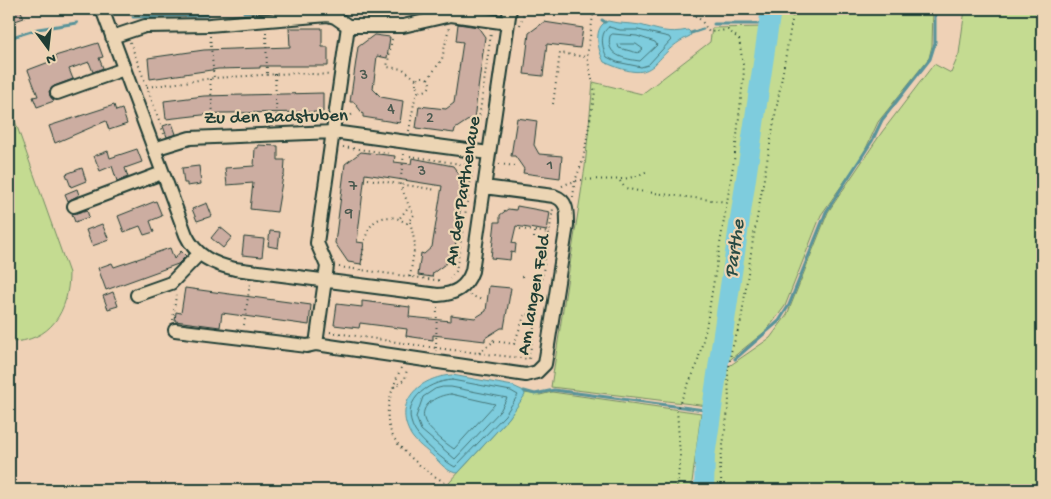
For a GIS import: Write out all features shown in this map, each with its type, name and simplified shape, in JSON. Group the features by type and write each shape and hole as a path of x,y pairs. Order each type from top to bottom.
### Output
{"street":[{"name":"An der Parthenaue","path":"102,9 186,235 199,254 218,265 252,272 438,295 451,294 461,288 469,278 484,187 493,158 510,9"},
{"path":"112,37 145,26 209,25 328,15 335,17 348,26 403,26 451,15 508,23"},
{"path":"316,344 327,266 317,243 348,26"},
{"path":"57,93 124,69"},
{"name":"Zu den Badstuben","path":"154,149 168,144 215,136 333,132 407,142 493,158"},
{"path":"74,206 162,173"},
{"name":"Am langen Feld","path":"175,330 307,346 316,344 403,359 526,375 537,372 545,364 567,212 562,198 484,187"},
{"path":"137,296 178,278 199,254"}],"path":[{"path":"567,212 572,206 576,181 583,160 595,92 587,57 594,9"},
{"path":"661,9 692,14 701,20 709,32 728,30 739,39 744,71 727,202 706,328 697,364 677,409 680,456 677,490"},
{"path":"722,490 720,466 729,403 728,374 731,352 741,321 752,246 794,9"},
{"path":"428,79 436,68 445,49 451,15"},
{"path":"265,20 267,74"},
{"path":"475,146 493,22"},
{"path":"209,25 214,78"},
{"path":"383,26 392,37 386,67 402,69 417,80"},
{"path":"126,32 168,144"},
{"path":"553,104 560,53 587,57"},
{"path":"148,87 210,78 267,74 342,75"},
{"path":"275,74 277,134"},
{"path":"417,80 421,77 428,79"},
{"path":"210,78 215,136"},
{"path":"419,90 424,91 428,88 430,83 428,79"},
{"path":"417,80 416,86 419,90"},
{"path":"407,142 415,98 419,90"},
{"path":"345,120 354,112"},
{"path":"331,146 395,153"},
{"path":"327,266 441,282 446,281 454,275 473,166 404,154 400,184 408,206 414,215 410,221 403,223 398,219 377,221 370,226 366,233 362,270"},
{"path":"493,158 515,166"},
{"path":"559,188 576,181 620,181 638,177 649,170"},
{"path":"368,179 437,190"},
{"path":"620,181 625,188 638,191 727,202"},
{"path":"325,332 529,359 554,204"},
{"path":"398,219 408,206"},
{"path":"410,221 415,244 410,277"},
{"path":"520,229 550,233"},
{"path":"534,231 534,238"},
{"path":"242,338 252,272"},
{"path":"522,277 523,273"},
{"path":"175,330 173,318 178,278"},
{"path":"467,295 470,291"},
{"path":"436,348 438,295"},
{"path":"479,353 494,341 514,344 524,314 537,316"},
{"path":"491,336 494,341"},
{"path":"394,387 405,379 408,374 403,359"},
{"path":"403,359 387,407 386,419 396,440 425,470 455,490"}],"green space":[{"path":"779,9 933,9 932,46 929,58 878,122 863,155 821,215 785,306 767,330 722,366"},
{"path":"965,9 1042,9 1042,490 708,490 722,371 770,338 787,315 828,212 882,132 934,64 951,73 959,54"},
{"path":"764,27 708,406 551,387 585,167 593,82 642,94 710,42 712,28"},
{"path":"9,112 15,121 69,273 66,300 55,322 36,337 24,341 9,342"},
{"path":"552,392 701,413 691,490 459,490 449,483 509,418 524,393 540,395"}],"water":[{"path":"608,21 640,25 658,30 688,30 691,33 690,36 667,52 653,66 636,72 604,62 598,45 598,33 603,24"},
{"path":"452,375 513,386 524,391 525,395 509,418 458,473 454,473 444,467 416,441 406,423 405,412 407,402 412,393 420,386 440,377"}],"building":[{"path":"9,9 20,9 24,18 9,23"},
{"path":"544,22 583,28 580,48 547,44 543,76 524,74 529,33"},
{"path":"458,24 478,27 485,37 474,119 470,119 455,129 454,133 416,128 419,106 446,109 454,103 463,42 456,41"},
{"path":"289,28 322,28 322,47 328,47 328,66 260,66 260,68 218,69 150,79 148,58 204,50 290,47"},
{"path":"374,35 390,37 387,58 377,56 373,89 381,97 403,101 400,123 363,117 363,114 354,102 350,102 358,47"},
{"path":"98,43 103,57 99,58 103,68 93,72 89,62 69,69 73,79 54,86 49,91 54,101 37,107 33,97 38,96 28,70 57,59 55,56"},
{"path":"323,93 323,112 220,113 166,119 164,101 204,96"},
{"path":"114,105 116,111 122,109 127,124 109,130 106,121 55,143 49,126"},
{"path":"517,118 537,121 534,145 539,154 562,156 560,178 523,173 524,169 515,156 511,156"},
{"path":"172,123 176,134 167,137 163,126"},
{"path":"258,145 278,146 278,160 285,160 277,212 250,209 253,183 227,185 225,168 254,166 255,148 258,148"},
{"path":"137,149 142,162 125,168 128,177 117,181 112,166 100,171 94,156 108,151 110,158"},
{"path":"361,152 395,156 394,162 411,164 412,158 453,166 464,181 453,263 448,262 433,273 432,277 418,275 421,253 424,254 432,247 442,186 365,174 357,242 364,243 361,264 348,262 335,243 345,164"},
{"path":"199,166 201,184 187,186 187,183 184,183 182,168"},
{"path":"82,168 86,181 71,187 66,174"},
{"path":"77,189 79,195 68,201 65,194"},
{"path":"156,201 162,216 150,221 154,232 144,235 140,226 124,232 118,216"},
{"path":"207,203 212,216 197,221 192,209"},
{"path":"517,206 550,212 547,231 516,226 512,243 516,244 515,253 511,252 510,260 491,258 495,222 500,222 500,215 508,209 516,210"},
{"path":"87,210 89,217 75,222 72,214"},
{"path":"102,224 109,240 92,246 86,230"},
{"path":"220,227 232,237 223,248 211,238"},
{"path":"270,231 280,232 278,248 268,246"},
{"path":"244,237 264,239 262,257 242,255"},
{"path":"170,248 174,259 181,251 186,256 178,264 106,290 98,268 112,263 114,267"},
{"path":"489,286 511,288 504,328 485,338 485,341 433,335 433,340 406,336 407,329 360,323 359,328 334,325 337,304 362,307 362,301 410,307 409,317 451,321 451,315 475,318 486,311"},
{"path":"185,288 311,305 309,325 222,313 220,327 175,321 176,312 181,313"},
{"path":"113,292 118,306 108,309 103,296"}],"waterway":[{"path":"244,12 277,9"},
{"path":"556,9 572,11"},
{"name":"Parthe","path":"704,490 705,456 771,9"},
{"path":"735,359 779,321 789,305 826,212 872,141 882,120 930,59 935,43 935,9"},
{"path":"133,17 208,15"},
{"path":"9,38 38,29 77,23"},
{"path":"714,24 769,24"},
{"path":"691,33 703,29"},
{"name":"Parthe","path":"718,373 724,368"},
{"path":"524,391 535,394 554,390 712,411"}]}
